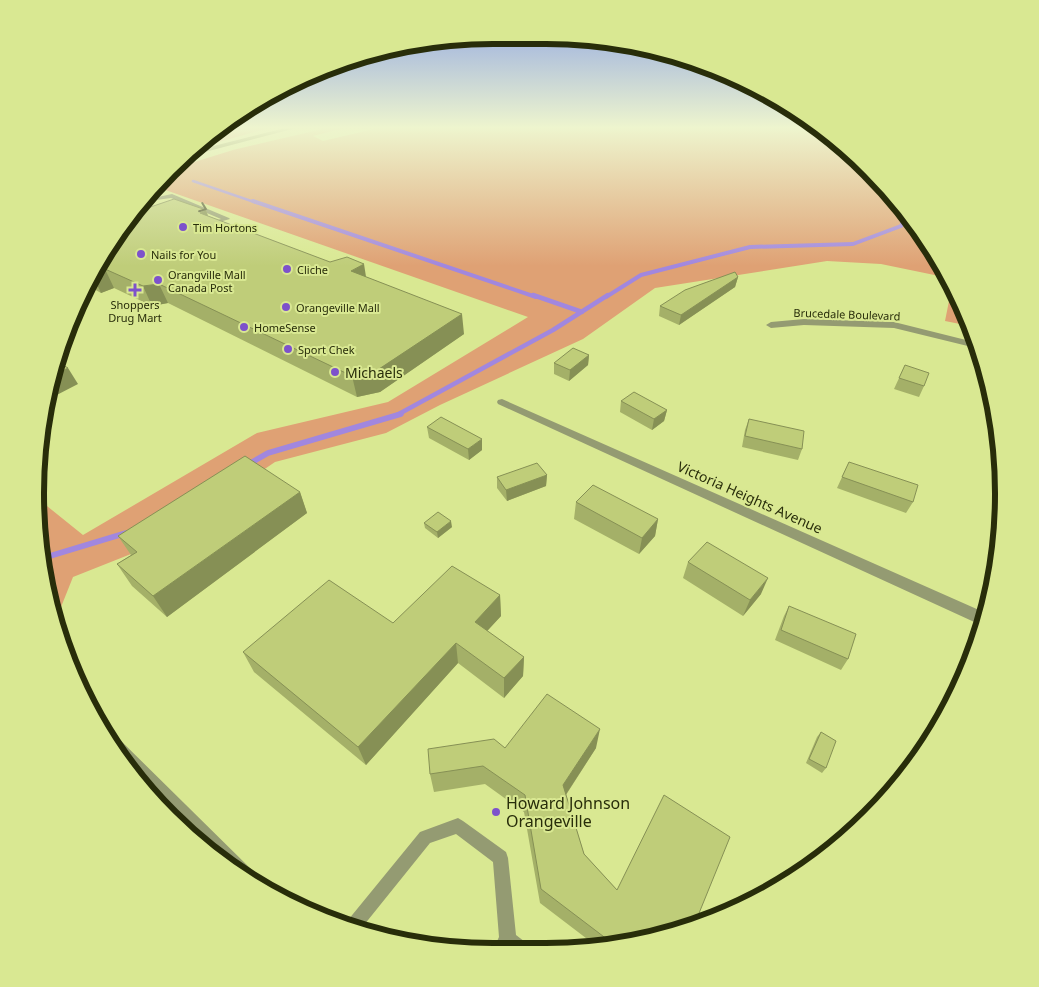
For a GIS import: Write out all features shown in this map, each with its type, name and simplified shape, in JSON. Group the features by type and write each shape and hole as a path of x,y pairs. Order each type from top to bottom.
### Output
{"street":[{"name":"Brucedale Boulevard","path":"771,325 804,322 894,325 969,343"},
{"name":"Victoria Heights Avenue","path":"502,402 978,617"},
{"path":"144,776 211,843"}],"lane":[{"path":"156,198 172,196 227,219 214,224 199,220"},
{"path":"357,921 425,837 458,826 500,858 504,943"}],"shaded area":[{"path":"177,173 862,173 902,220 939,276 881,264 827,261 655,288 583,339 440,405 386,433 275,462 183,524 131,554 73,577 59,611 52,581 44,504 83,535 257,433 388,402 528,317 162,189"},
{"path":"950,297 962,324 945,321"}],"building":[{"name":"Orangeville Mall","path":"174,199 206,210 200,213 330,262 347,257 364,264 351,271 462,314 376,371 352,376 159,284 143,286 104,269 146,209"},
{"path":"735,272 738,277 681,315 660,306 685,290"},
{"path":"573,348 589,355 570,370 554,363"},
{"path":"63,365 68,368 61,372"},
{"path":"905,365 929,373 924,386 899,378"},
{"path":"634,392 667,410 654,419 621,401"},
{"path":"441,417 482,439 468,449 427,427"},
{"path":"749,419 804,431 802,449 745,436"},
{"path":"245,456 300,492 153,596 117,564 137,552 118,536"},
{"path":"849,462 918,485 913,502 842,477"},
{"path":"537,463 547,475 506,490 497,477"},
{"path":"593,485 658,519 642,538 576,502"},
{"path":"438,512 451,521 437,532 424,523"},
{"path":"707,542 768,578 750,600 688,562"},
{"path":"452,566 500,595 475,622 524,657 504,678 456,643 358,747 243,652 329,580 393,623"},
{"path":"789,606 856,634 848,659 781,630"},
{"path":"547,694 600,729 563,785 584,854 617,890 664,795 730,837 698,916 662,928 606,939 541,889 525,795 483,766 430,774 428,749 494,739 505,748"},
{"path":"821,732 836,741 826,768 809,759"}],"waterway":[{"path":"193,181 257,203"},
{"path":"253,201 536,297"},
{"path":"606,297 641,275 750,247 853,244 901,226 903,222"},
{"path":"533,295 582,312"},
{"path":"582,312 608,295"},
{"path":"397,415 553,330 582,312"},
{"path":"247,465 268,453 401,414"},
{"path":"49,556 126,533"}],"place":[{"name":"Tim Hortons","path":"183,227"},
{"name":"Nails for You","path":"141,254"},
{"name":"Cliche","path":"287,269"},
{"name":"Orangville Mall Canada Post","path":"158,280"},
{"name":"Shoppers Drug Mart","path":"135,290"},
{"name":"Orangeville Mall","path":"286,307"},
{"name":"HomeSense","path":"244,327"},
{"name":"Sport Chek","path":"288,349"},
{"name":"Michaels","path":"335,372"},
{"name":"Howard Johnson Orangeville","path":"496,812"}]}
